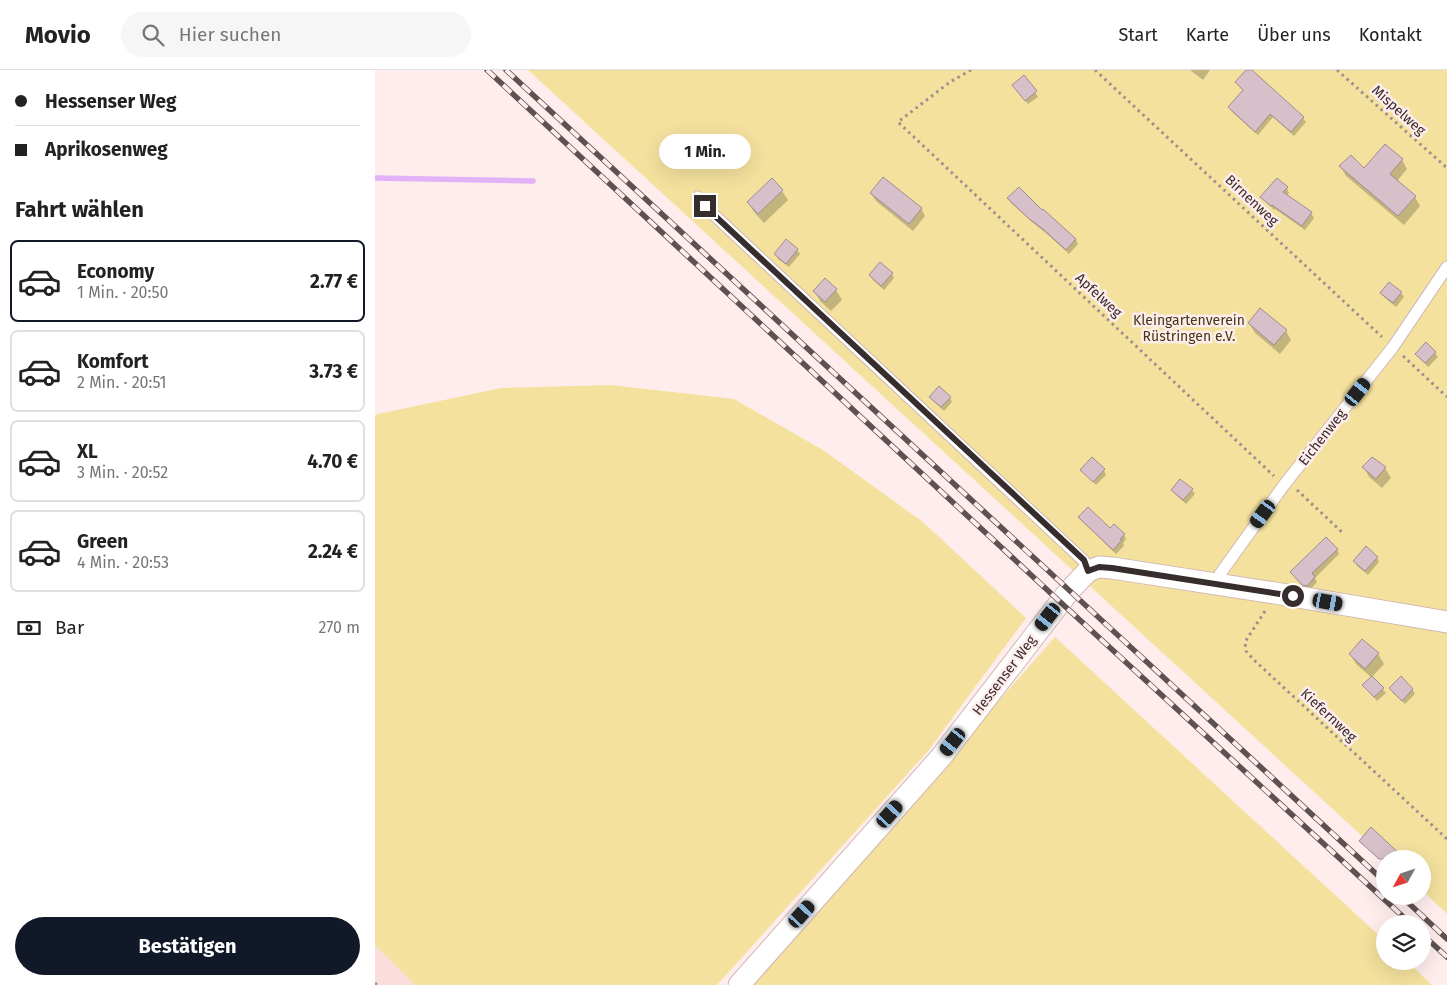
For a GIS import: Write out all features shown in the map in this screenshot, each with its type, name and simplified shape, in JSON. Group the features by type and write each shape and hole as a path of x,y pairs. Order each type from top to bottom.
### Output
{"street":[{"path":"1088,571 1099,567 1112,568 1447,622"},
{"name":"Hessenser Weg","path":"739,985 941,757 1060,602 1088,571"}],"lane":[{"path":"698,197 713,214 1084,560 1088,571"},
{"name":"Eichenweg","path":"1218,584 1220,574 1286,483 1393,347 1447,267"}],"path":[{"name":"Apfelweg","path":"971,70 950,82 898,122 1343,534"},
{"name":"Birnenweg","path":"1095,70 1447,397"},
{"name":"Mispelweg","path":"1337,70 1447,168"},
{"name":"Kiefernweg","path":"1275,593 1271,603 1245,642 1247,651 1253,660 1447,839"}],"shaded area":[{"path":"375,945 415,985 375,985"}],"green space":[{"name":"Kleingartenverein Rüstringen e.V.","path":"528,70 1447,70 1447,914 1431,899 1431,850 1377,850"},
{"path":"611,385 734,399 823,450 923,522 1026,618 928,751 717,985 415,985 375,945 375,415 501,388"},
{"path":"1055,637 1376,933 1376,970 1416,970 1432,985 749,985"}],"building":[{"path":"1246,70 1252,70 1304,117 1291,132 1270,114 1255,132 1228,107 1243,90 1235,82"},
{"path":"1024,75 1037,91 1025,101 1012,85"},
{"path":"1385,144 1403,159 1390,174 1416,196 1398,216 1339,166 1351,155 1364,168"},
{"path":"883,177 922,208 909,224 870,193"},
{"path":"772,178 783,190 758,214 747,202"},
{"path":"1277,178 1288,187 1283,192 1312,212 1302,226 1260,197"},
{"path":"1019,187 1076,239 1066,250 1007,198"},
{"path":"786,239 798,249 786,264 774,254"},
{"path":"880,262 893,273 881,286 869,275"},
{"path":"825,278 837,289 825,302 813,291"},
{"path":"1389,282 1402,292 1393,303 1380,293"},
{"path":"1260,308 1287,330 1274,345 1248,323"},
{"path":"1426,342 1436,352 1425,363 1415,354"},
{"path":"939,386 951,397 941,407 929,397"},
{"path":"1092,457 1105,469 1093,482 1080,470"},
{"path":"1372,457 1386,467 1376,479 1362,467"},
{"path":"1180,479 1193,489 1183,500 1171,490"},
{"path":"1088,507 1110,528 1114,524 1125,534 1113,550 1078,517"},
{"path":"1326,537 1338,549 1312,573 1315,577 1307,586 1302,585 1290,572"},
{"path":"1366,546 1378,557 1365,571 1353,561"},
{"path":"1362,639 1379,653 1365,669 1349,654"},
{"path":"1372,676 1384,688 1374,697 1362,685"},
{"path":"1401,676 1413,689 1402,701 1389,688"},
{"path":"1371,827 1395,850 1376,850 1376,856 1359,841"}],"waterway":[{"path":"375,178 533,181"}],"railway":[{"path":"487,70 1057,599 1401,915"},
{"path":"506,70 1376,874"},
{"path":"1411,905 1447,939"},
{"path":"1431,942 1447,957"}],"route":[{"path":"705,206 1084,560 1088,571 1099,567 1112,568 1293,596"}]}
